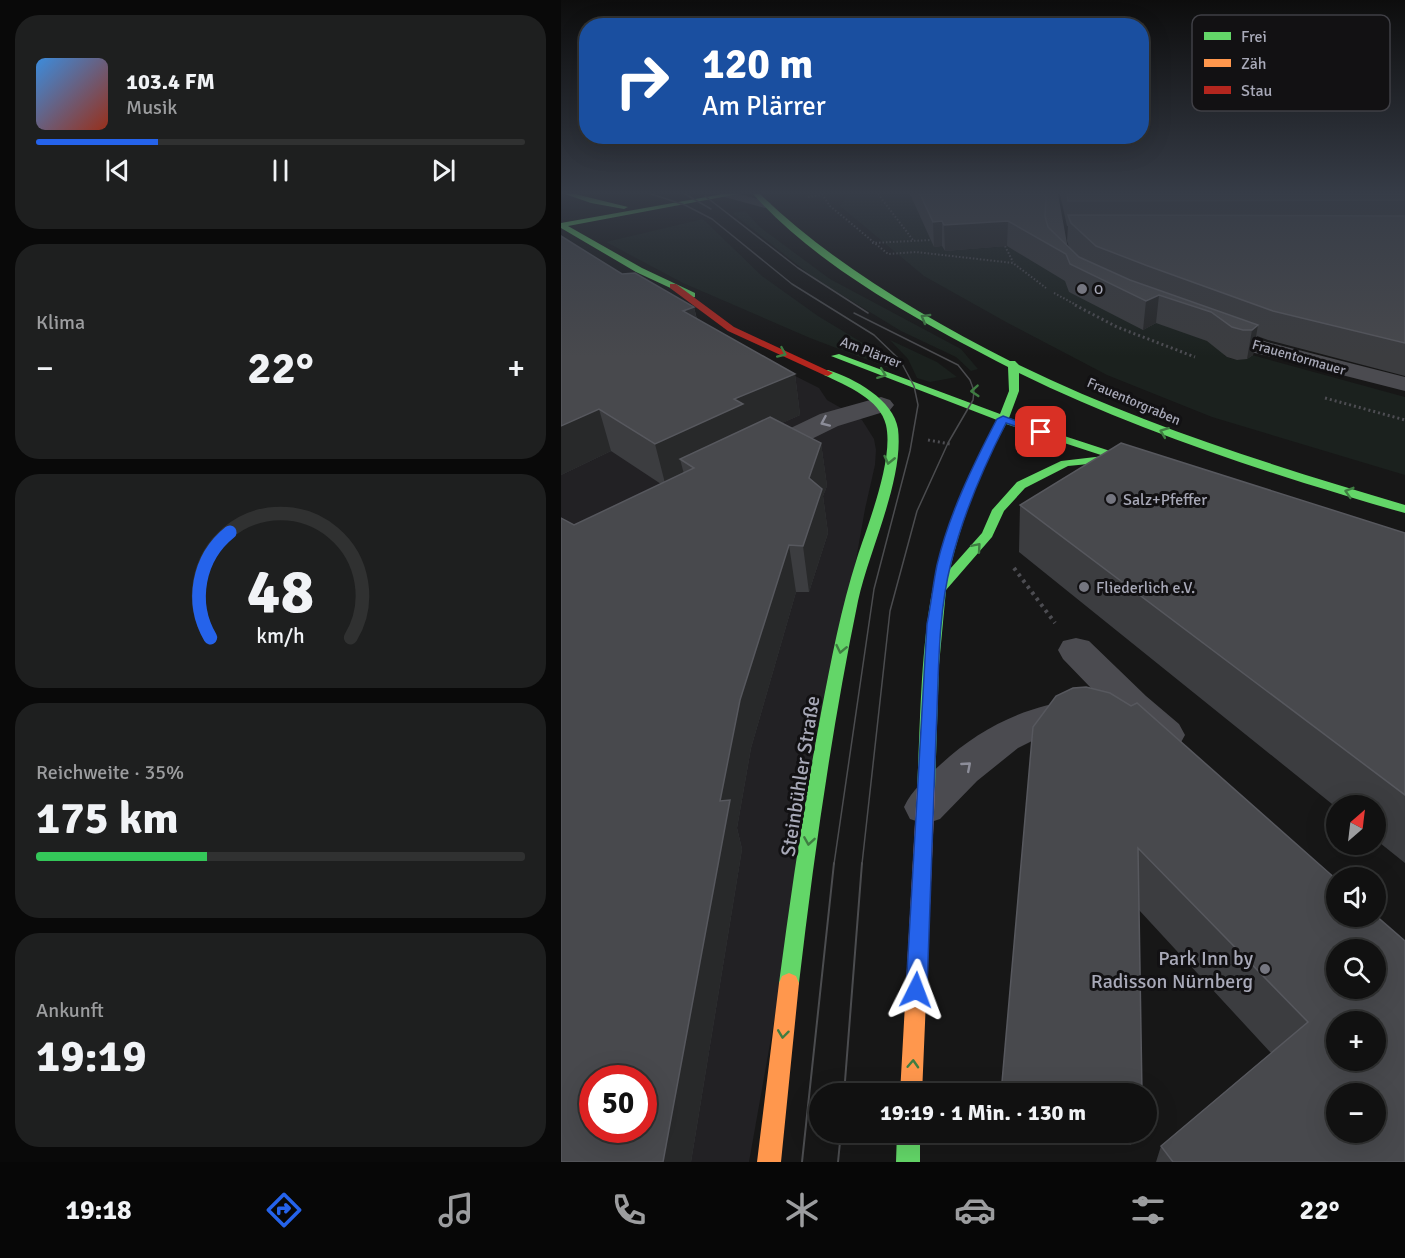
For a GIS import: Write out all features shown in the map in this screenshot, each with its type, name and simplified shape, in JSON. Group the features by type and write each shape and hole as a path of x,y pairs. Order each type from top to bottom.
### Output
{"main road":[{"path":"604,248 673,286 734,314"},
{"name":"Frauentorgraben","path":"818,248 867,283 937,325 1086,399 1195,443 1405,509"},
{"path":"673,286 729,328 860,389 896,402 974,391"},
{"name":"Am Plärrer","path":"820,350 1003,419 1133,462"},
{"path":"1012,363 1026,391"},
{"path":"996,390 1026,391 1086,399"},
{"path":"912,1083 931,681 939,591 957,521 981,460 1003,419 1026,391"},
{"name":"Steinbühler Straße","path":"769,1162 792,954 833,686 853,592 894,440 889,416 896,402"},
{"path":"939,591 988,534 998,510 1021,485 1065,463 1095,458 1133,462 1166,473"},
{"path":"908,1162 909,1143"}],"street":[{"path":"1058,248 1063,258 1093,282"},
{"name":"Frauentormauer","path":"1198,324 1259,347 1405,384"},
{"path":"744,462 829,420 896,402"},
{"path":"1075,650 1132,706 1194,760"},
{"path":"925,807 956,775 989,747 1036,722 1132,706"}],"path":[{"path":"880,248 888,254 916,252 1013,263"},
{"path":"1006,248 1013,263 1062,299 1083,311 1117,327 1202,359"},
{"path":"1315,395 1405,420"},
{"path":"920,440 954,445"},
{"path":"1014,568 1075,650"}],"shaded area":[{"path":"561,248 567,248 738,347 819,388 827,400 862,420 874,439 876,450 749,1162 561,1162"},
{"path":"618,248 733,248 762,276 818,316 876,351 889,368 810,338 683,283"},
{"path":"776,248 788,248 830,279 961,349 978,369 971,371 956,357 901,331 814,278"},
{"path":"891,248 943,248 945,251 1043,248 1081,284 1069,292 1232,347 1224,352 1224,355 1234,359 1252,355 1405,397 1405,475 1212,417 1107,375 924,276"},
{"path":"890,340 937,362 957,377 930,382 917,378 908,359"}],"building":[{"path":"561,248 581,248 622,274 635,273 694,307 683,311 795,374 734,399 743,404 655,444 599,409 561,426"},
{"path":"1056,248 1070,248 1079,257 1130,280 1258,325 1252,330 1232,327 1211,312 1159,295 1146,301 1070,264 1066,254"},
{"path":"1102,248 1405,248 1405,343 1273,311"},
{"path":"770,417 821,443 809,478 822,489 803,546 789,545 740,700 720,801 730,800 663,1162 561,1162 561,518 574,525 694,468 680,459"},
{"path":"1121,443 1405,533 1405,795 1020,505"},
{"path":"1086,687 1110,693 1131,706 1137,703 1326,870 1326,927 1386,927 1386,925 1405,941 1405,1162 1173,1162 1161,1146 1308,1022 1138,848 1142,1083 1002,1082 1033,727 1056,696 1073,688"}],"tram line":[{"path":"748,248 792,284 874,335 900,360 914,386 918,405 910,451 874,589 834,864"},
{"path":"772,248 798,268 868,313"},
{"path":"854,313 958,365 970,380 974,391 973,400 948,443 917,511 890,611 862,864"},
{"path":"802,1162 834,863"},
{"path":"845,1083 862,863"},
{"path":"838,1162 840,1143"}],"traffic: fast":[{"path":"601,248 639,270 692,295"},
{"path":"818,248 860,278 957,336 1045,381 1105,408 1196,444 1405,509"},
{"path":"836,356 1003,419 1149,467"},
{"path":"926,788 931,665 942,575 956,527 979,465 1011,402 1015,381 1012,363"},
{"path":"789,983 809,838 833,694 852,598 885,486 893,443 889,417 876,401 828,373"},
{"path":"942,587 988,534 998,510 1021,485 1065,463 1109,459"},
{"path":"908,1162 909,1143"}],"traffic: slow":[{"path":"912,1083 926,788"},
{"path":"769,1162 789,983"}],"traffic: jam":[{"path":"673,286 731,329 828,373"}],"place":[{"name":"O","path":"1082,289"},
{"name":"Salz+Pfeffer","path":"1111,499"},
{"name":"Fliederlich e.V.","path":"1084,587"},
{"name":"Park Inn by Radisson Nürnberg","path":"1265,969"}],"route":[{"path":"916,990 931,681 935,624 944,564 957,521 981,460 1003,419 1041,432"}]}
